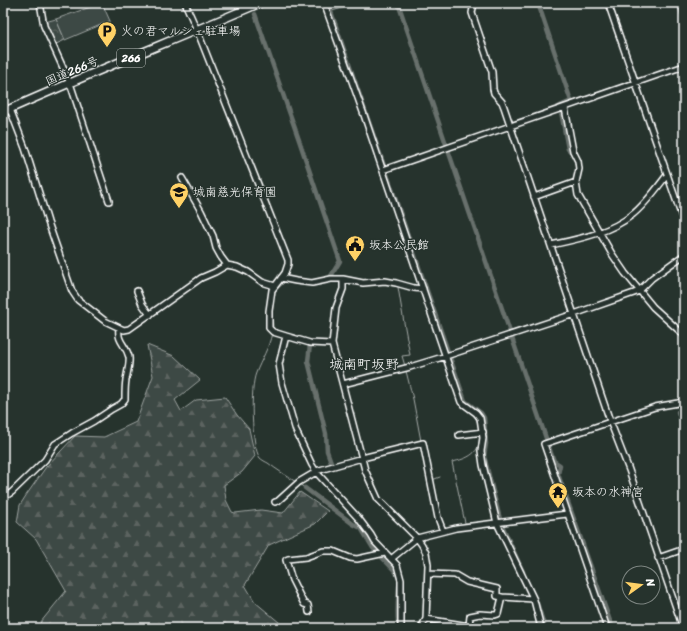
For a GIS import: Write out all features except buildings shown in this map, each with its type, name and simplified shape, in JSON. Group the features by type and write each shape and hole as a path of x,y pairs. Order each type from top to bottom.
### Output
{"highway":[{"name":"国道266号","path":"3,112 260,3"}],"street":[{"path":"40,3 44,26 70,83 109,201"},
{"path":"185,3 288,260 285,273 272,290 269,311 269,328 273,332 310,343 332,344"},
{"path":"324,3 361,107 461,402 476,413 480,418 483,432 481,451 483,465 497,523 533,599 541,628"},
{"path":"474,3 472,13 492,72 494,93 502,102 610,421 629,470 683,628"},
{"path":"608,3 684,223"},
{"path":"382,170 684,66"},
{"path":"565,108 573,151 580,169 576,182 578,195 612,254 625,273 653,307 684,335"},
{"path":"10,109 25,148 72,291 78,300 105,321 124,330 129,329 201,278 227,265 237,267 248,272 262,282 275,286"},
{"path":"551,245 589,236 621,223 633,215 667,175"},
{"path":"182,178 204,217 213,236 216,248 227,265"},
{"path":"534,197 576,182"},
{"path":"677,202 684,199"},
{"path":"343,384 446,356 639,291 652,278 684,255"},
{"path":"282,278 312,283 331,279 343,279 363,283 385,281 396,282 414,288 423,289"},
{"path":"343,279 343,289 336,308 332,344 365,470 378,499 417,538 426,553 428,565 426,619 421,628"},
{"path":"137,291 142,304 150,315"},
{"path":"3,498 12,492 45,460 55,444 94,421 125,399 129,358 119,339 119,328"},
{"path":"286,336 279,364 282,383 296,431 316,471 359,519 375,542 398,568 401,580 401,628"},
{"path":"607,628 544,444 610,421 655,407 678,403 684,400"},
{"path":"459,436 483,432"},
{"path":"275,502 316,471 423,443 438,518 443,531"},
{"path":"391,559 417,538 443,531 456,528 568,514"},
{"path":"658,558 684,550"},
{"path":"309,612 308,605 304,604 290,574 286,560 288,558 306,557 323,551 333,551 350,558 357,559 385,553"},
{"path":"428,574 455,575 467,582 497,589 497,596 533,599"},
{"path":"426,619 469,627 470,616 480,614 498,614 502,597"}],"green space":[{"path":"102,3 110,21 65,40 56,19"},
{"path":"345,3 346,7 332,11 331,6"},
{"path":"56,19 65,40 54,45 45,22"},
{"path":"147,345 174,356 200,380 175,400 181,411 196,400 225,397 249,429 255,456 242,472 224,485 226,500 232,512 235,513 261,510 283,513 300,492 328,511 315,524 269,545 245,585 255,602 286,628 36,628 66,591 36,539 17,522 20,505 46,467 75,436 104,437 136,422 153,376"}],"waterway":[{"path":"328,3 465,401 481,413 484,418 486,444 484,456 501,523 523,572"},
{"path":"398,3 551,453 554,461 560,465 558,474 610,621"},
{"path":"538,3 571,101 560,106 568,149 570,151"},
{"path":"678,3 684,20"},
{"path":"255,14 340,261 331,276"},
{"path":"287,276 290,262"},
{"path":"275,291 286,281"},
{"path":"398,287 410,355 402,356 405,366"},
{"path":"273,300 273,328"},
{"path":"272,333 254,380 252,403 253,430 257,452 260,458 296,482"},
{"path":"310,345 308,361 326,434 327,451 331,462"},
{"path":"406,371 421,441"},
{"path":"460,404 475,418 479,430"},
{"path":"678,412 684,430"},
{"path":"477,523 465,523 452,462 468,457 476,451 479,435"},
{"path":"426,470 428,482 429,481"},
{"path":"432,480 440,477"},
{"path":"299,484 305,488"},
{"path":"305,488 353,524 361,528 373,548 396,572 398,577"},
{"path":"399,586 397,612 399,628"},
{"path":"537,603 545,628"},
{"path":"591,628 610,621 613,628"}],"place":[{"name":"火の君マルシェ駐車場","path":"107,48"},
{"name":"城南慈光保育園","path":"179,209"},
{"name":"坂本公民館","path":"355,262"},
{"name":"坂本の水神宮","path":"558,509"}],"district":[{"name":"城南町坂野","path":"364,364"}]}
